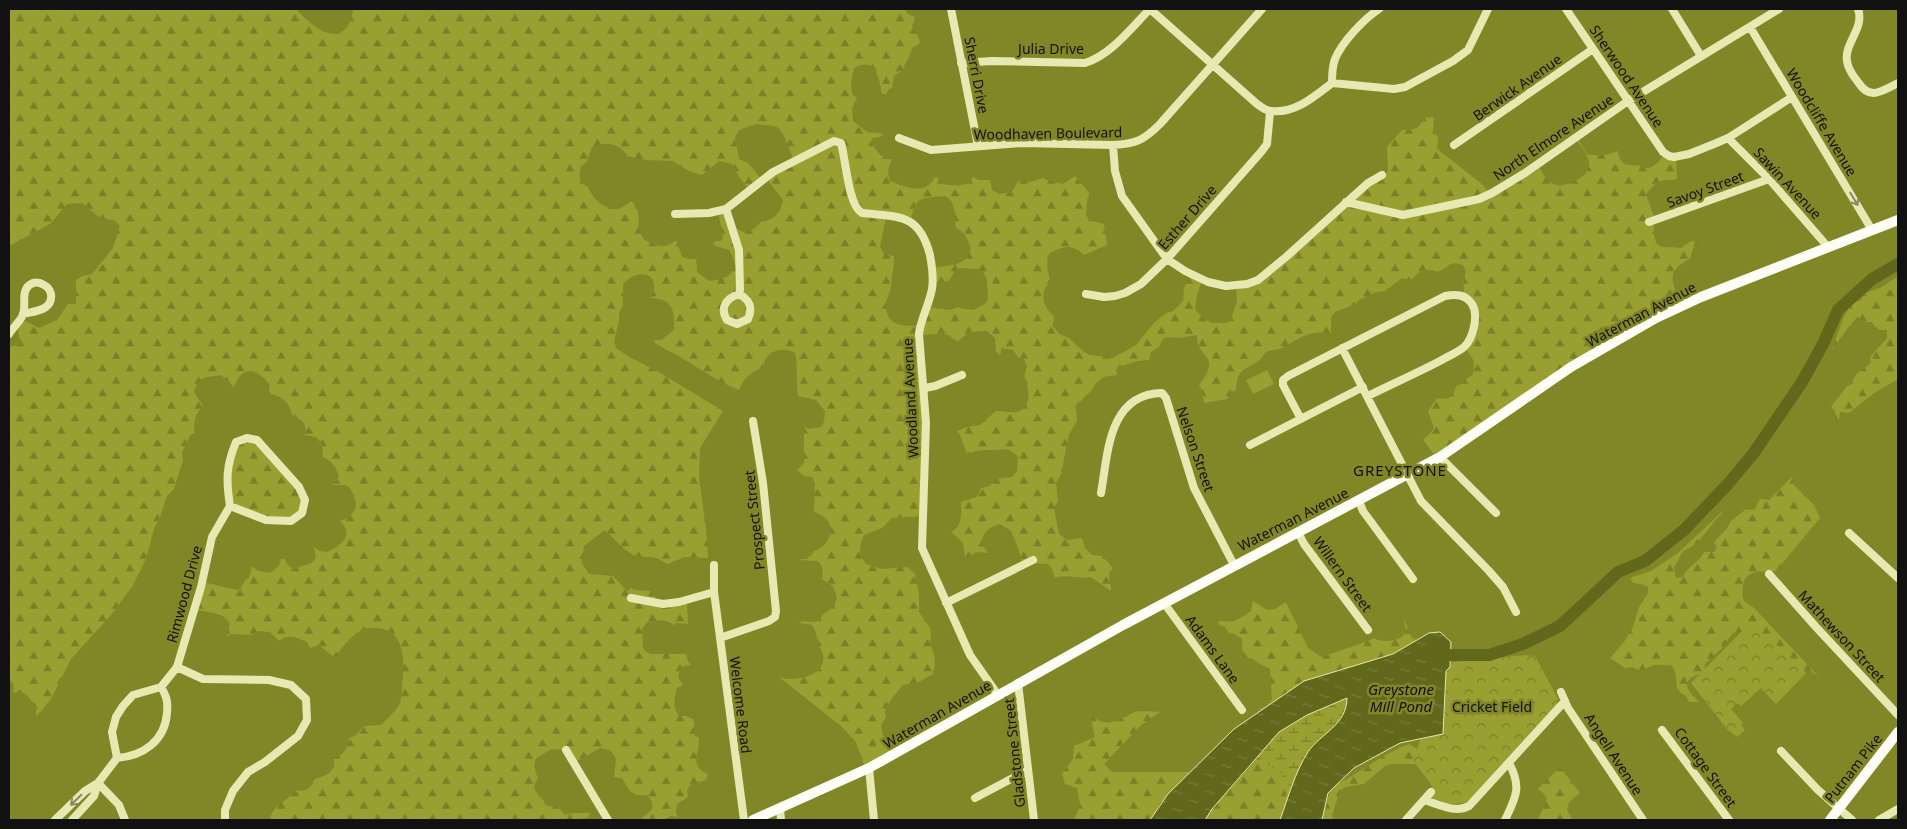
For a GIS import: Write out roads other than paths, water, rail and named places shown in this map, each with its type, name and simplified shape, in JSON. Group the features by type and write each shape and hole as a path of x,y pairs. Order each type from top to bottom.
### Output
{"main road":[{"name":"Waterman Avenue","path":"753,820 869,768 1164,603 1440,457 1571,367 1648,322 1701,296 1898,220"},
{"name":"Putnam Pike","path":"1830,820 1898,732"}],"street":[{"name":"Sherri Drive","path":"951,9 978,146"},
{"name":"Julia Drive","path":"961,63 1030,61 1085,63 1095,60 1107,51 1150,9"},
{"path":"1150,9 1257,104 1270,112 1296,107 1309,101 1332,83 1394,89 1405,87 1453,61 1468,50 1488,9"},
{"name":"Woodhaven Boulevard","path":"899,138 931,150 1021,143 1129,144 1148,136 1262,9"},
{"path":"1332,83 1334,61 1338,52 1345,42 1379,9"},
{"name":"Sherwood Avenue","path":"1566,9 1663,152 1674,157 1689,154 1728,138"},
{"path":"1672,9 1701,56"},
{"name":"North Elmore Avenue","path":"1346,202 1403,215 1479,198 1492,193 1525,173 1628,101 1779,9"},
{"path":"1858,9 1860,19 1848,51 1847,61 1850,70 1862,89 1867,92 1877,93 1898,83"},
{"name":"Woodcliffe Avenue","path":"1750,27 1872,230"},
{"name":"Berwick Avenue","path":"1454,145 1593,49"},
{"path":"1728,138 1792,97"},
{"name":"Esther Drive","path":"1086,294 1104,297 1126,294 1141,284 1167,259 1267,144 1270,112"},
{"name":"Sawin Avenue","path":"1728,138 1769,179 1828,247"},
{"name":"Woodland Avenue","path":"726,210 784,165 834,141 840,143 853,200 858,210 862,213 906,219 918,228 926,242 932,262 933,281 928,304 920,323 925,388 926,452 922,548 970,655 998,695"},
{"path":"1113,145 1115,171 1122,196 1167,259 1185,271 1208,282 1226,286 1248,284 1258,280 1368,183 1382,175"},
{"name":"Savoy Street","path":"1649,222 1769,179"},
{"path":"675,214 709,213 726,210 739,250 739,294"},
{"path":"9,334 23,314 24,299 28,287 34,283 45,285 49,288 51,295 50,303 44,309 23,314"},
{"path":"1301,419 1283,385 1283,380 1288,376 1445,296 1455,294 1464,297 1474,307 1471,336 1464,347 1436,363 1368,396"},
{"path":"1342,348 1421,502 1503,587 1516,612"},
{"path":"925,388 935,386 962,374"},
{"path":"1250,445 1363,387"},
{"name":"Nelson Street","path":"1101,494 1111,434 1119,416 1130,404 1142,397 1156,393 1164,394 1194,488 1234,565"},
{"name":"Prospect Street","path":"720,638 775,617 776,611 763,483 753,421"},
{"path":"247,438 257,440 299,487 305,500 302,513 291,521 266,520 230,506 226,479 230,458 236,442 247,438"},
{"path":"1440,457 1496,513"},
{"path":"1359,501 1363,511 1413,579"},
{"name":"Rimwood Drive","path":"161,688 177,667 201,587 212,537 230,506"},
{"name":"Willern Street","path":"1298,532 1304,544 1368,630"},
{"path":"1849,533 1898,578"},
{"path":"946,603 1033,560"},
{"name":"Welcome Road","path":"714,565 714,592 744,820"},
{"name":"Mathewson Street","path":"1769,574 1898,715"},
{"path":"631,598 663,604 679,602 714,592"},
{"name":"Adams Lane","path":"1164,603 1242,710"},
{"path":"177,667 203,679 269,680 291,685 306,699 307,720 298,736 265,762 248,772 233,791 225,810 225,820"},
{"name":"Gladstone Street","path":"1018,683 1034,820"},
{"path":"72,820 94,796 98,783 117,758 140,753 160,738 165,725 167,706 167,697 161,688 133,695 123,706 116,718 112,732 117,758"},
{"name":"Angell Avenue","path":"1561,692 1643,820"},
{"path":"1424,800 1456,809 1463,809 1469,806 1565,701"},
{"name":"Cottage Street","path":"1662,730 1729,820"},
{"path":"566,750 608,820"},
{"path":"1782,750 1818,790 1852,820"},
{"path":"1505,820 1517,792 1516,778 1509,763"},
{"path":"869,768 874,820"},
{"path":"975,798 1028,770"},
{"path":"56,820 85,791 98,783"},
{"path":"98,783 119,805 125,820"},
{"path":"1406,820 1431,792"},
{"path":"780,808 781,820"},
{"path":"1879,820 1889,818 1898,809"}],"water":[{"name":"Greystone Mill Pond","path":"1440,632 1451,642 1450,667 1446,671 1443,734 1400,743 1354,768 1328,793 1322,820 1280,820 1303,760 1313,745 1343,715 1347,698 1307,715 1279,732 1212,809 1205,820 1150,820 1168,794 1234,729 1304,681 1393,654 1429,633"}],"waterway":[{"path":"1434,655 1489,655 1523,644 1560,626 1618,572 1645,561 1684,530 1727,485 1753,454 1802,382 1823,344 1838,310 1872,279 1898,264"}],"district":[{"name":"GREYSTONE","path":"1400,470"}],"park label":[{"name":"Cricket Field","path":"1492,706"}]}
